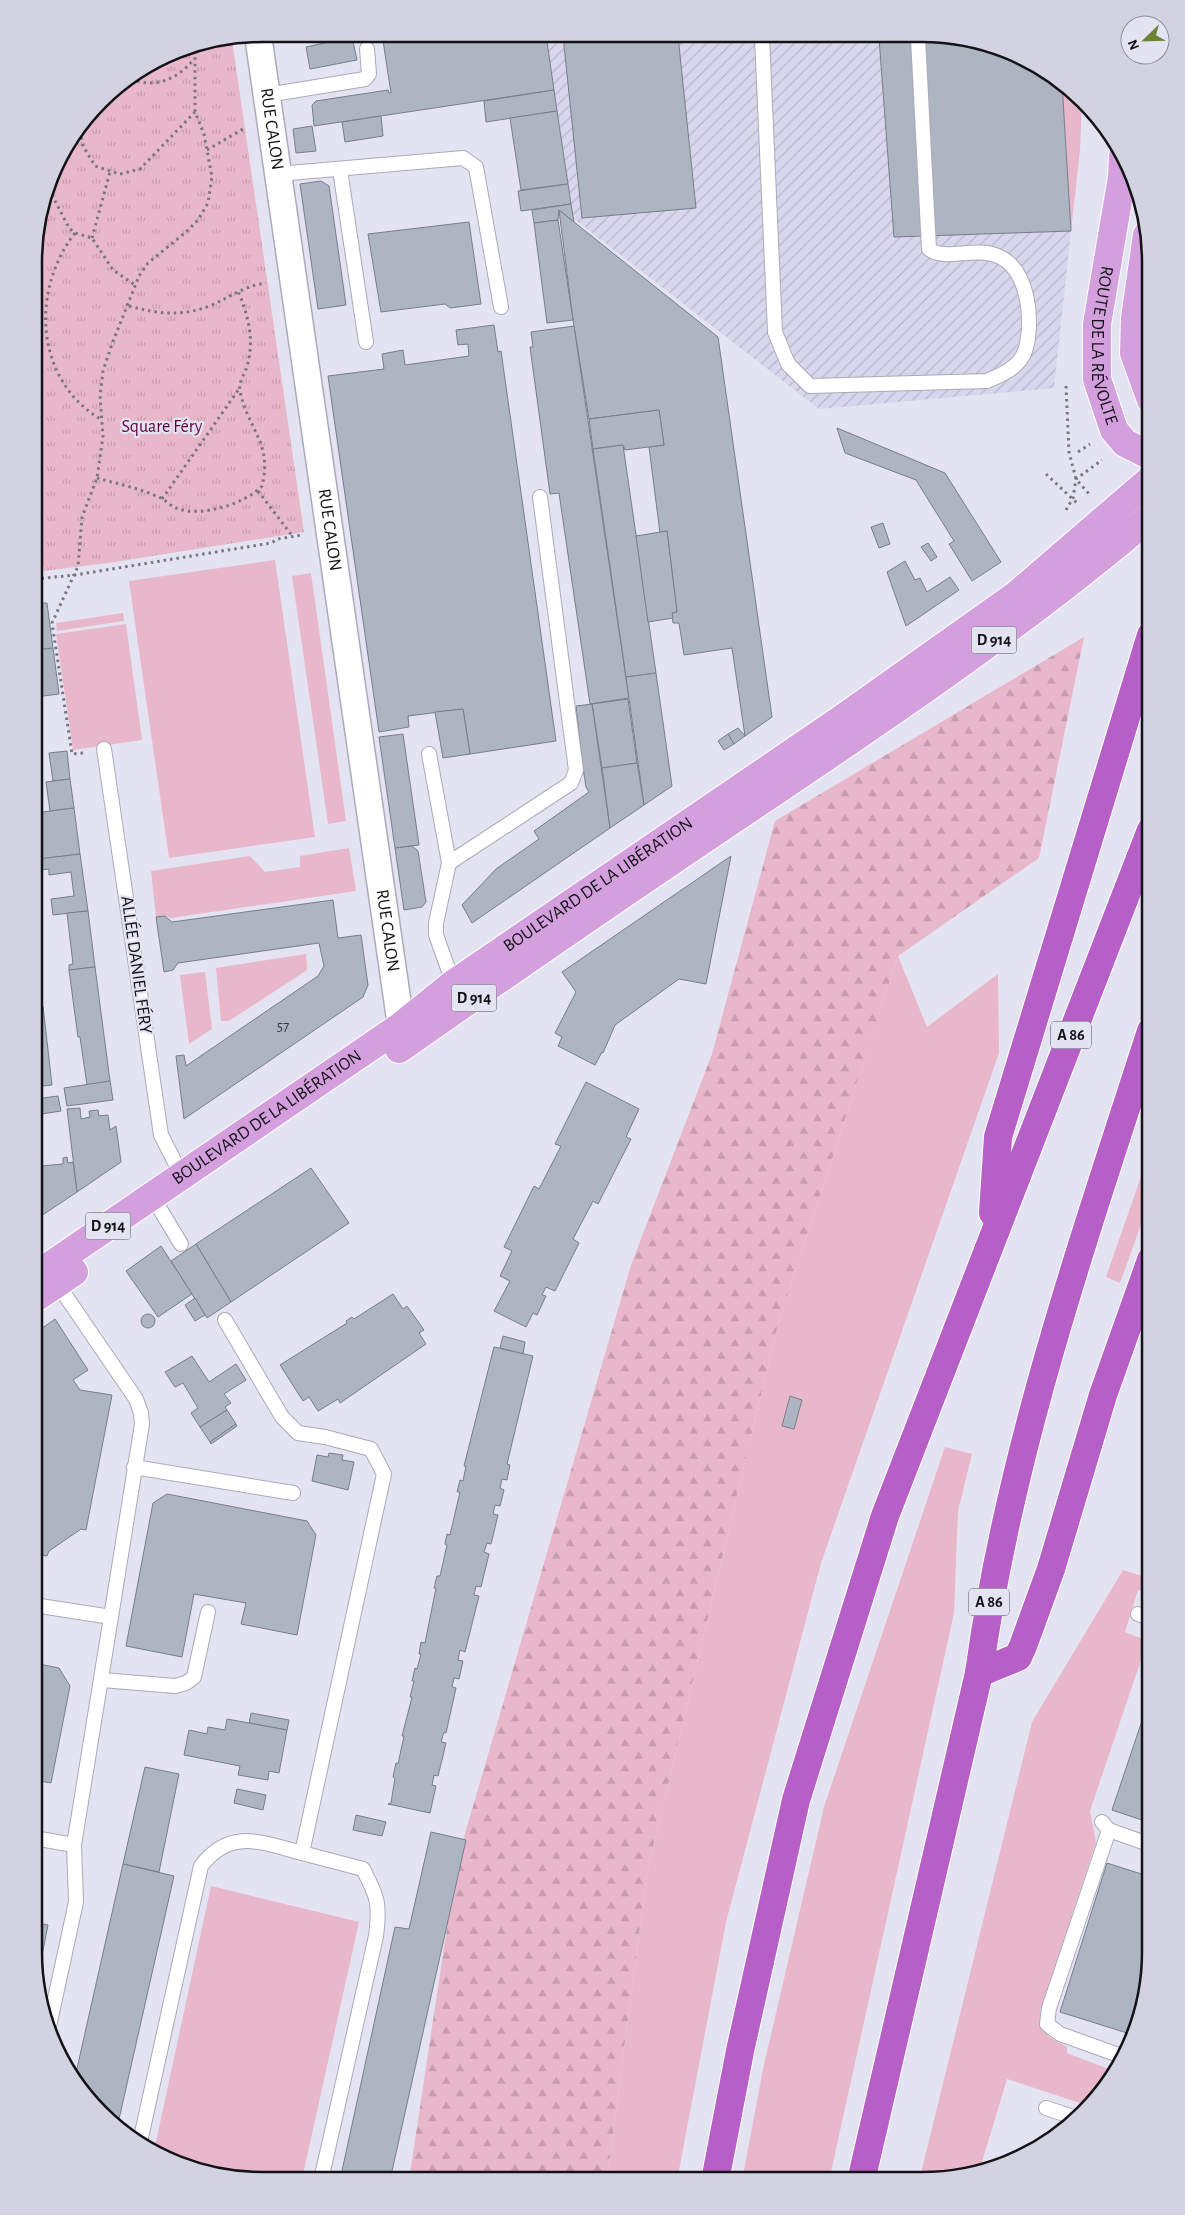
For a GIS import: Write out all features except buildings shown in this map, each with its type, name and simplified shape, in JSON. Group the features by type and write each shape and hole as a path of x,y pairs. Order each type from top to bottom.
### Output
{"highway":[{"path":"992,1240 998,1137 1044,991 1142,663"},
{"name":"A 86","path":"717,2172 740,2052 796,1800 886,1516 1142,853"},
{"name":"A 86","path":"863,2172 979,1673 988,1606 1014,1489 1059,1314 1142,1059"},
{"path":"979,1673 1018,1657 1051,1569 1103,1394 1142,1285"}],"main road":[{"name":"ROUTE DE LA RÉVOLTE","path":"1122,170 1096,324 1097,379 1114,430 1125,443 1142,452"},
{"name":"ROUTE DE LA RÉVOLTE","path":"1142,267 1134,318 1134,353 1142,375"},
{"name":"BOULEVARD DE LA LIBÉRATION","path":"673,847 840,720 1015,596 1142,487"},
{"name":"BOULEVARD DE LA LIBÉRATION","path":"46,1276 157,1204 673,847 905,703 1073,582 1142,524"},
{"name":"BOULEVARD DE LA LIBÉRATION","path":"157,1204 182,1176 402,1026 459,994"}],"street":[{"name":"RUE CALON","path":"259,42 402,1026"}],"lane":[{"path":"762,42 775,332 788,364 810,386 987,380 1008,371 1025,352 1029,316 1025,292 1016,272 1001,258 980,251 950,254 934,252 929,249 918,42"},
{"path":"267,95 365,79 369,74 367,49"},
{"path":"278,174 463,158 476,167 501,307"},
{"path":"340,170 366,342"},
{"path":"449,863 571,783 576,770 540,497"},
{"name":"ALLÉE DANIEL FÉRY","path":"104,749 161,1135 182,1176"},
{"path":"430,754 449,863 436,923 436,935 459,994"},
{"path":"157,1204 181,1244"},
{"path":"46,1276 136,1399 141,1413 142,1424 74,1845 76,1902 52,2015"},
{"path":"225,1320 282,1417 298,1433 325,1437 371,1449 384,1474 302,1853"},
{"path":"134,1467 293,1493"},
{"path":"42,1606 111,1617"},
{"path":"102,1680 175,1686 186,1684 194,1677 208,1612"},
{"path":"1117,2055 1060,2034 1047,2024 1049,2008 1105,1826 1142,1841"},
{"path":"42,1839 74,1845"},
{"path":"141,2136 201,1866 212,1852 225,1845 250,1839 363,1869 372,1886 380,1910 376,1936 323,2172"},
{"path":"1046,2108 1070,2116"}],"path":[{"path":"104,749 72,754 52,623 78,566 82,517 97,478 103,436 100,396 103,371 129,306 135,285 148,263 198,220 208,203 212,177 204,134 195,112 195,53"},
{"path":"139,81 152,84 164,81 186,69 195,58"},
{"path":"81,138 83,146 95,166 120,174 140,169 195,112"},
{"path":"207,150 245,128 270,123"},
{"path":"92,238 110,172"},
{"path":"53,196 74,234 92,238 113,270 135,285"},
{"path":"74,234 58,259 50,281 45,303 46,334 56,373 71,395 93,415 102,420"},
{"path":"129,306 156,314 184,313 211,305 249,285 268,282 294,282"},
{"path":"162,499 239,388 249,360 251,339 248,314 238,291"},
{"path":"97,478 162,499 177,508 211,510 228,506 258,491 265,477 265,454 239,388"},
{"path":"1046,474 1073,498 1095,526"},
{"path":"258,491 293,537"},
{"path":"42,578 75,575 271,543 278,539 330,531"}],"shaded area":[{"path":"547,42 922,42 951,44 993,54 1020,65 1063,93 1071,231 1054,388 819,409 573,218"}],"green space":[{"name":"Square Féry","path":"233,44 304,532 115,562 44,571 42,557 42,262 44,234 59,178 80,140 97,117 117,97 152,72 178,59"},
{"path":"1063,93 1082,111 1080,150 1071,231"},
{"path":"275,560 315,837 169,858 129,581"},
{"path":"311,573 346,821 328,824 292,576"},
{"path":"123,613 124,621 57,631 56,623"},
{"path":"126,624 142,740 73,750 56,634"},
{"path":"1084,637 1039,858 898,956 777,1328 647,1873 608,2172 410,2172 457,1861 631,1265 712,1054 775,821"},
{"path":"349,848 356,891 171,918 165,916 156,917 151,871 250,856 265,872 300,867 300,856"},
{"path":"306,954 307,970 229,1021 221,1021 216,968"},
{"path":"898,956 927,1027 998,974 999,1053 821,1563 726,1922 679,2172 608,2172 647,1873 777,1328"},
{"path":"205,972 212,1029 189,1044 180,975"},
{"path":"1142,1174 1142,1222 1120,1283 1106,1277"},
{"path":"945,1447 972,1454 958,1511 954,1613 831,2172 744,2172 763,2069 824,1807"},
{"path":"1123,1570 1142,1576 1142,1591 1138,1590 1125,1632 1142,1639 1142,1657 1090,1811 1096,1842 1040,2011 1044,2030 1054,2040 1067,2047 1067,2053 1109,2069 1082,2104 1007,2079 981,2164 951,2171 921,2172 1032,1722"},
{"path":"211,1886 359,1922 304,2172 234,2171 192,2161 155,2145"}]}
